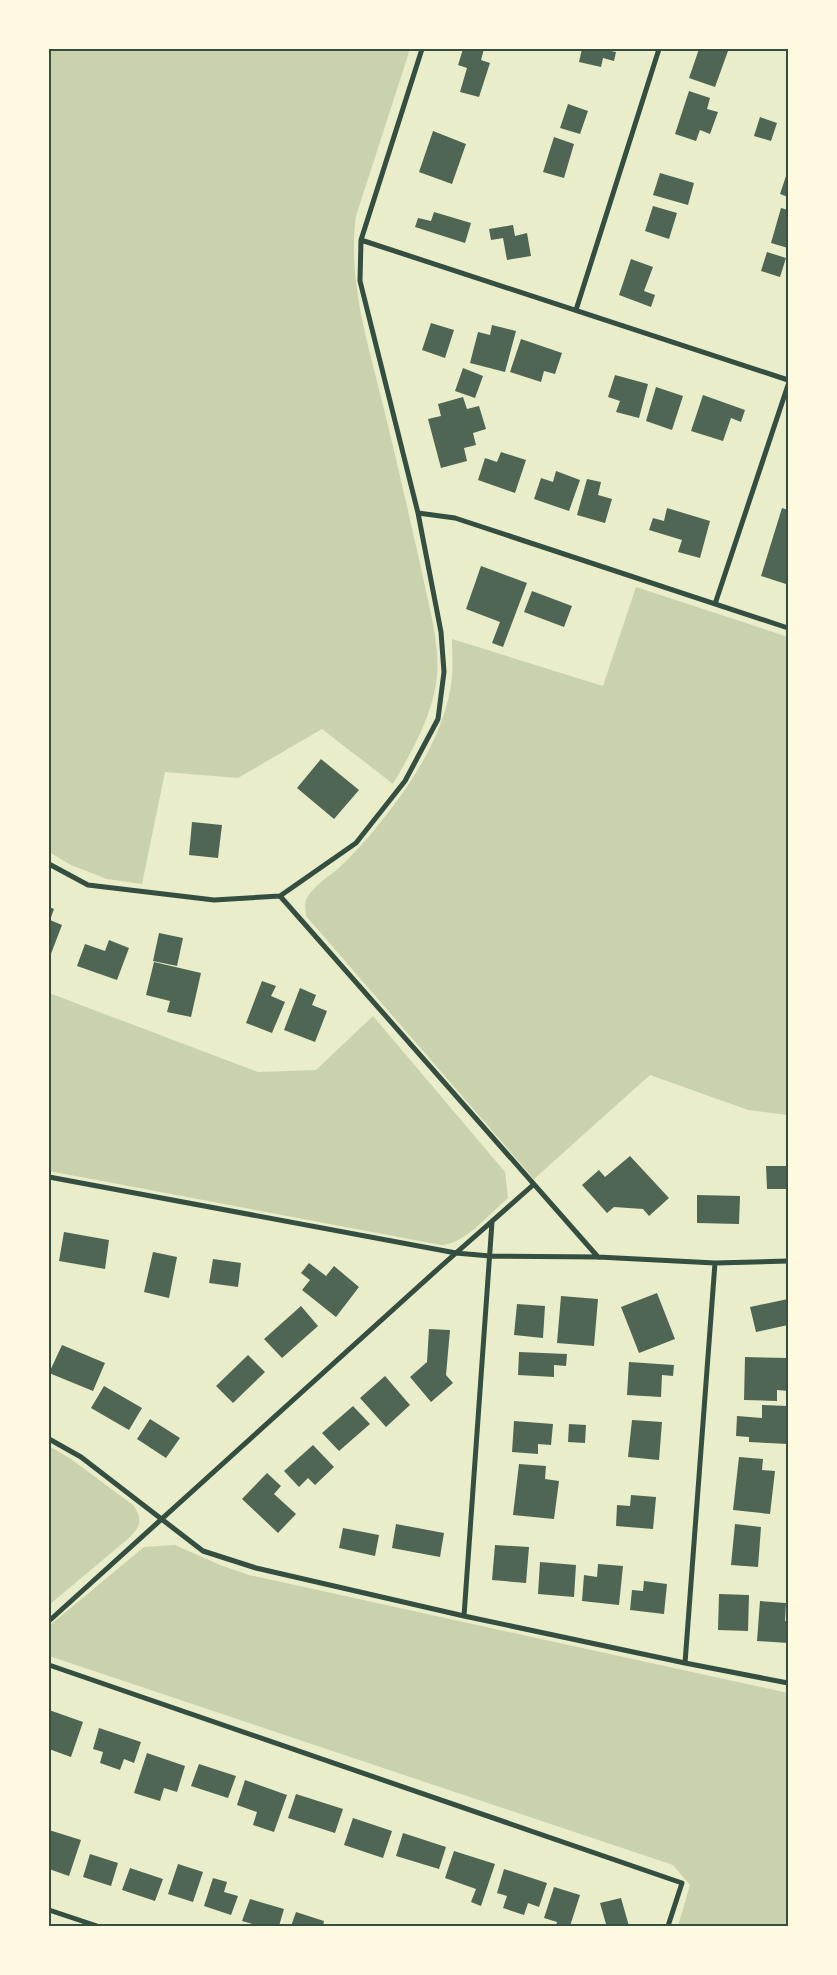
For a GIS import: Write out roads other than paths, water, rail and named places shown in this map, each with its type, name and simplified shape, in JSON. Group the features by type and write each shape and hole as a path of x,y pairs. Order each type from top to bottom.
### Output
{"street":[{"path":"49,864 88,885 214,900 280,896 356,844 406,781 438,720 444,672 441,632 418,513 360,281 361,240 422,49"},
{"path":"576,310 659,49"},
{"path":"361,240 788,380"},
{"path":"715,604 788,385"},
{"path":"418,513 456,518 788,628"},
{"path":"280,896 598,1258"},
{"path":"49,1177 456,1253 490,1256 715,1262 788,1261"},
{"path":"49,1621 533,1185"},
{"path":"464,1616 492,1222"},
{"path":"685,1663 715,1262"},
{"path":"49,1439 80,1457 203,1550 256,1568 464,1616 788,1683"},
{"path":"49,1664 682,1883 668,1926"},
{"path":"49,1910 97,1926"}]}
